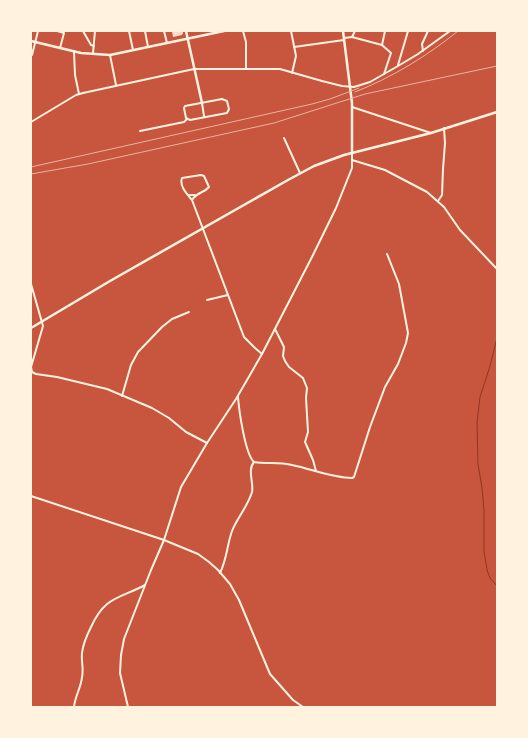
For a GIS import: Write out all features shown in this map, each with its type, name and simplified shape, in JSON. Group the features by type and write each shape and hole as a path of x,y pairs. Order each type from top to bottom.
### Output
{"main road":[{"path":"186,31 202,103"},
{"path":"31,41 74,52 93,55 110,55 224,31"},
{"path":"343,31 352,107 352,152"},
{"path":"31,328 110,281 314,166 352,152 431,133 497,112"}],"street":[{"path":"32,55 38,31"},
{"path":"58,31 64,33 60,48"},
{"path":"83,31 91,45 94,46"},
{"path":"93,55 95,31"},
{"path":"129,31 133,50"},
{"path":"145,31 148,47"},
{"path":"164,31 167,42"},
{"path":"243,31 246,42 246,70"},
{"path":"291,31 296,59 292,73"},
{"path":"352,37 355,31"},
{"path":"382,45 385,31"},
{"path":"398,66 408,31"},
{"path":"423,51 422,44 428,31"},
{"path":"31,122 79,94 194,69 280,69 349,87 370,82 423,51 450,31"},
{"path":"294,47 352,37 382,45 391,53 384,74"},
{"path":"74,52 75,74 79,94"},
{"path":"110,55 116,85"},
{"path":"140,131 184,122 187,119 204,116 207,117 228,112 229,109 227,101 224,99 184,107 187,119"},
{"path":"202,103 204,116"},
{"path":"352,107 431,133"},
{"path":"438,201 442,195 445,143 444,128"},
{"path":"284,138 300,173"},
{"path":"128,707 120,673 124,639 164,540 181,487 207,442 238,396 262,354 313,255 336,208 351,171 352,152"},
{"path":"352,160 385,170 427,192 444,207 460,230 497,269"},
{"path":"188,195 195,195 207,189 209,187 206,178 201,175 182,178 182,184 188,195 192,200 244,337 262,354"},
{"path":"192,200 195,195"},
{"path":"254,462 278,463 338,477 354,477 385,387 398,364 408,333 399,284 387,254"},
{"path":"31,284 32,294 43,329 31,367 32,372 107,389 152,408 169,418 186,432 207,442"},
{"path":"206,300 228,295"},
{"path":"122,396 131,365 138,352 162,327 172,319 189,312"},
{"path":"275,328 284,346 283,356 285,361 289,367 303,378 307,388 306,398 308,432 305,442 311,454 316,471"},
{"path":"238,396 248,452 254,462"},
{"path":"220,573 227,557 228,545 232,530 252,492 251,470 254,462"},
{"path":"31,496 164,540 198,554 209,562 230,584 239,600 270,674 293,700 303,707"},
{"path":"74,707 83,676 83,646 98,613 113,599 146,585"}],"building":[{"path":"172,31 183,31 183,33 182,35 173,37"}],"waterway":[{"path":"497,338 480,397 477,423 478,464 484,510 484,551 487,570 490,578 497,586"}],"railway":[{"path":"355,92 383,80 409,65 458,31"},
{"path":"31,174 88,164 274,123 365,94 497,66"},
{"path":"31,167 312,104 359,88"}]}
